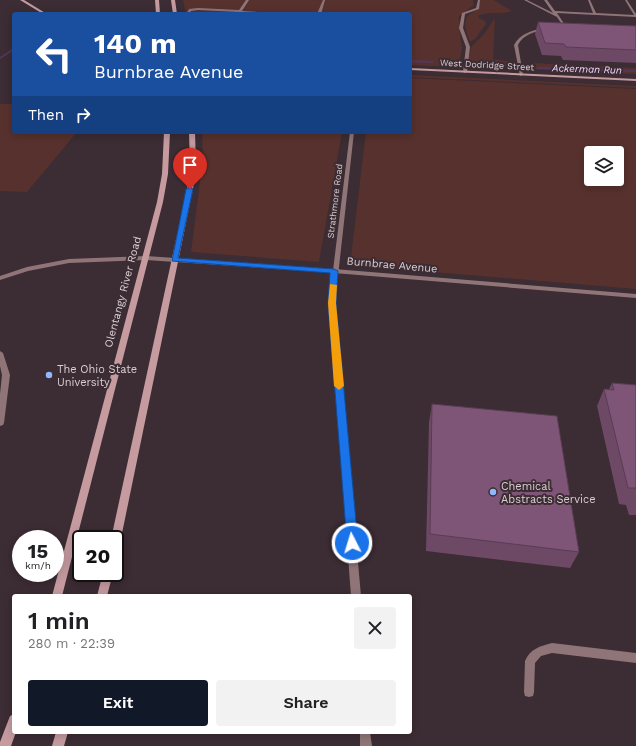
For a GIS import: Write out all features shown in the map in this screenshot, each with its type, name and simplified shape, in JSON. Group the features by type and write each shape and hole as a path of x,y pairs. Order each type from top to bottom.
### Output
{"main road":[{"path":"22,0 42,12"},
{"path":"157,0 158,12"},
{"path":"173,0 175,12"},
{"name":"West Dodridge Street","path":"412,69 636,80"},
{"name":"Olentangy River Road","path":"58,594 146,258 165,174 168,134"},
{"path":"118,530 190,189 193,166 192,134"},
{"path":"103,594 106,582"},
{"path":"5,746 12,726"},
{"path":"58,746 61,734"}],"street":[{"name":"Burnbrae Avenue","path":"0,278 27,269 69,261 146,258 334,271 636,296"}],"lane":[{"path":"241,12 248,0"},
{"path":"320,12 324,0"},
{"path":"465,72 468,47 461,28 464,13 477,9 479,0"},
{"path":"525,0 558,16"},
{"path":"545,0 558,16 561,25 570,26"},
{"path":"589,0 595,14"},
{"path":"626,0 636,16"},
{"path":"188,12 193,9 228,12"},
{"path":"555,12 636,16"},
{"path":"521,75 516,45 517,40 523,35 550,27"},
{"name":"Strathmore Road","path":"352,134 334,271 332,303 356,594"},
{"path":"0,354 6,375 0,424"},
{"path":"529,692 530,661 538,652 552,648 636,658"},
{"path":"365,734 366,746"}],"shaded area":[{"path":"183,0 473,0 474,5 459,16 462,48 459,67 412,65 412,12 186,12"},
{"path":"480,0 494,0 512,11 478,16 485,21 486,24 475,39 470,42 467,36 465,24 467,17 478,8"},
{"path":"495,18 493,59 514,62 516,68 467,66 471,47 484,34"},
{"path":"529,64 636,68 636,74 531,69"},
{"path":"412,75 636,86 636,88 412,77"},
{"path":"412,78 636,89 636,289 350,265 366,134 412,134"},
{"path":"0,104 12,104 12,134 75,134 27,192 0,191"},
{"path":"202,134 342,134 319,262 191,252 203,158"}],"building":[{"path":"538,22 636,26 636,50 566,47 564,44 545,43"},
{"path":"612,383 636,385 636,488 628,488 604,389 614,390"},
{"name":"Chemical Abstracts Service","path":"432,404 557,416 579,552 430,534"}],"waterway":[{"name":"Ackerman Run","path":"0,58 12,50"},
{"name":"Ackerman Run","path":"412,61 433,62"},
{"name":"Ackerman Run","path":"478,65 507,66"},
{"name":"Ackerman Run","path":"538,68 636,71"}],"slow traffic":[{"path":"333,285 332,303 339,386"}],"place":[{"name":"The Ohio State University","path":"49,375"},
{"name":"Chemical Abstracts Service","path":"493,492"}],"route":[{"path":"190,189 174,260 334,271 332,303 352,543"}]}
